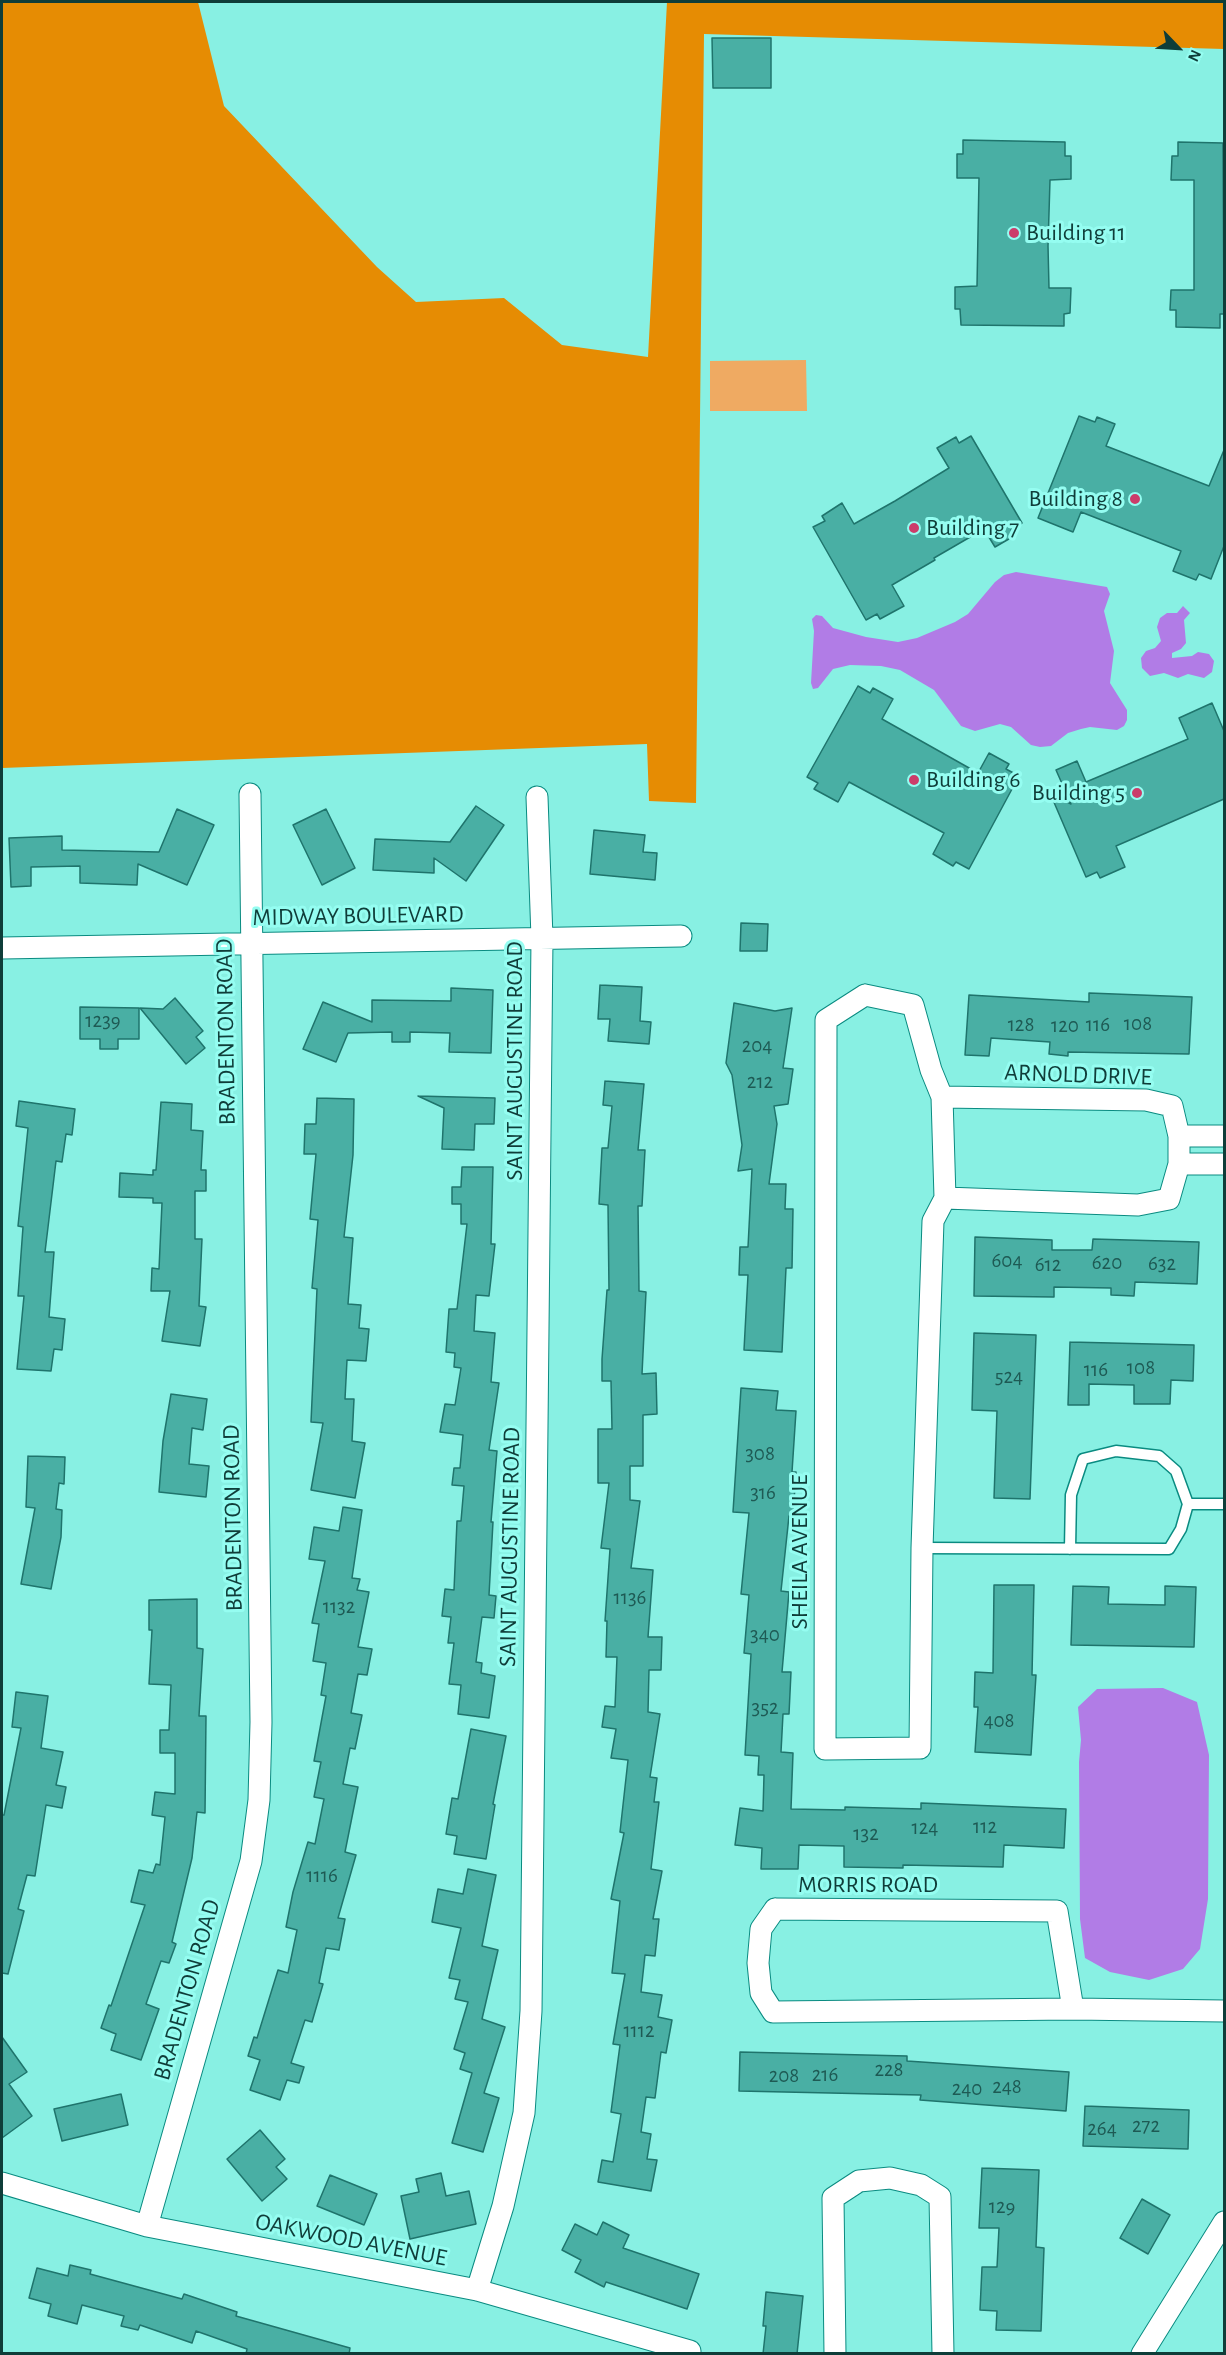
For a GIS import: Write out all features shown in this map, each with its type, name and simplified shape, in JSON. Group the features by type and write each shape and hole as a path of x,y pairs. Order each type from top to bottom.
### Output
{"street":[{"name":"BRADENTON ROAD","path":"147,2226 250,1861 260,1800 250,794"},
{"name":"SAINT AUGUSTINE ROAD","path":"477,2290 503,2206 524,2113 531,2011 542,938 537,797"},
{"name":"MIDWAY BOULEVARD","path":"2,948 681,936"},
{"name":"SHEILA AVENUE","path":"922,1548 920,1748 825,1749 826,1020 865,995 913,1005 931,1070 942,1097 945,1198"},
{"name":"ARNOLD DRIVE","path":"942,1097 1146,1100 1172,1106 1179,1136"},
{"path":"922,1548 933,1221 945,1198 1138,1205 1170,1199 1179,1164 1179,1136 1224,1136"},
{"path":"1179,1164 1224,1164"},
{"name":"MORRIS ROAD","path":"1073,2009 1057,1911 775,1909 761,1929 758,1963 761,1993 773,2012 1073,2009 1224,2011"},
{"path":"835,2354 833,2198 859,2181 890,2178 921,2185 940,2197 943,2354"},
{"name":"OAKWOOD AVENUE","path":"2,2184 147,2226 477,2290 690,2351"},
{"path":"1142,2354 1224,2222"}],"lane":[{"path":"922,1548 1070,1549 1169,1549 1181,1529 1188,1504 1176,1471 1159,1456 1116,1451 1083,1459 1071,1495 1070,1549"},
{"path":"1188,1504 1224,1504"}],"shaded area":[{"path":"2,2 198,2 224,106 377,267 416,302 504,298 562,345 648,357 667,2 1224,2 1224,49 704,34 696,803 649,801 647,744 2,768"},
{"path":"806,360 807,411 710,411 710,361"},
{"path":"1016,572 1107,587 1110,594 1104,611 1114,651 1110,683 1127,710 1127,720 1124,726 1117,730 1090,727 1068,733 1051,746 1031,745 1011,727 1000,724 975,731 961,726 934,690 900,670 881,666 850,665 833,669 818,688 813,689 811,683 814,631 812,619 816,615 822,616 833,628 866,637 898,642 917,638 968,614 995,582 1004,575"},
{"path":"1183,606 1190,613 1184,620 1186,643 1181,649 1172,653 1172,658 1192,656 1198,652 1209,654 1214,661 1212,672 1204,678 1188,674 1178,678 1164,673 1150,676 1142,668 1141,658 1146,651 1155,648 1161,641 1157,627 1160,618 1167,613 1177,613"},
{"path":"1163,1688 1197,1702 1209,1755 1208,1899 1200,1949 1183,1969 1149,1980 1110,1972 1085,1958 1080,1919 1079,1762 1081,1740 1078,1707 1097,1689"}],"building":[{"path":"712,38 771,38 771,88 713,88"},
{"name":"Building 11","path":"963,140 1065,142 1065,156 1071,156 1071,179 1050,180 1048,246 1049,288 1071,288 1070,313 1064,314 1064,326 961,325 960,309 955,309 955,287 977,286 979,178 957,178 957,154 963,154"},
{"path":"1178,142 1223,143 1224,314 1220,314 1220,328 1176,327 1176,310 1170,310 1171,290 1194,290 1194,180 1171,180 1172,156 1178,156"},
{"name":"Building 8","path":"1079,416 1095,422 1097,417 1115,424 1106,446 1209,486 1224,450 1224,546 1211,579 1199,574 1196,580 1173,571 1181,551 1081,512 1073,532 1038,518"},
{"name":"Building 7","path":"971,436 1022,523 1011,530 1014,536 995,547 984,529 934,558 935,560 892,585 904,606 880,619 877,614 866,620 813,527 825,521 822,516 842,503 854,524 895,501 949,468 937,448 956,437 959,443"},
{"name":"Building 6","path":"858,686 870,693 873,688 893,699 882,719 978,773 989,753 1009,764 1006,769 1019,776 969,869 956,862 953,866 933,854 944,833 849,782 838,802 814,789 818,783 807,777"},
{"name":"Building 5","path":"1212,703 1224,731 1224,799 1116,846 1125,867 1100,878 1097,872 1086,877 1050,793 1071,804 1056,770 1077,761 1086,782 1188,739 1179,718"},
{"path":"476,806 504,825 466,881 434,858 434,873 373,870 375,839 450,842"},
{"path":"177,809 214,825 187,885 138,864 137,885 80,883 80,866 31,867 31,886 11,887 9,838 62,836 62,850 159,852"},
{"path":"326,809 355,868 322,885 293,825"},
{"path":"594,830 645,835 643,852 657,853 655,880 590,874"},
{"path":"741,923 768,924 767,951 740,951"},
{"path":"600,985 642,987 640,1021 651,1022 649,1044 608,1041 610,1019 598,1019"},
{"path":"451,988 493,990 491,1053 449,1052 450,1033 410,1032 410,1042 392,1042 392,1032 348,1033 336,1062 303,1049 323,1002 372,1022 372,1000 451,1001"},
{"path":"1089,993 1192,997 1189,1054 1068,1052 1068,1056 1049,1054 1050,1042 991,1038 989,1056 965,1055 969,995 1089,1002"},
{"path":"175,998 203,1031 196,1037 205,1048 186,1064 140,1008 163,1009"},
{"path":"734,1003 775,1011 792,1008 783,1068 793,1069 788,1104 774,1106 777,1124 769,1184 786,1184 785,1209 793,1209 792,1268 786,1268 782,1352 744,1350 748,1275 739,1275 740,1247 748,1247 752,1169 738,1171 742,1145 732,1075 726,1063"},
{"path":"80,1007 139,1008 139,1039 118,1039 118,1049 100,1049 100,1039 80,1039"},
{"path":"605,1081 644,1084 638,1150 645,1150 642,1206 638,1206 639,1291 646,1292 642,1374 656,1373 657,1414 643,1415 643,1466 630,1466 630,1500 640,1501 631,1568 653,1570 648,1637 662,1637 661,1670 649,1670 648,1712 660,1714 650,1777 657,1778 654,1802 659,1802 651,1869 662,1871 653,1919 659,1919 655,1956 645,1955 641,1992 662,1995 658,2017 672,2020 666,2053 661,2052 655,2098 646,2097 641,2132 651,2134 647,2159 657,2160 651,2191 598,2182 602,2160 613,2162 621,2114 611,2112 620,2045 613,2044 625,1974 612,1973 620,1901 611,1899 624,1833 620,1832 628,1760 611,1758 616,1729 602,1727 605,1706 615,1707 617,1657 606,1657 607,1621 605,1621 610,1549 601,1548 609,1483 598,1483 598,1429 612,1429 611,1381 602,1381 607,1290 609,1290 608,1205 599,1204 602,1148 608,1148 612,1106 603,1105"},
{"path":"418,1096 495,1098 494,1124 475,1124 474,1150 442,1149 444,1108"},
{"path":"317,1098 354,1099 353,1155 344,1237 353,1238 348,1304 361,1305 359,1328 369,1329 366,1361 347,1360 345,1399 354,1399 352,1441 365,1443 355,1498 311,1490 323,1423 311,1422 317,1289 312,1288 318,1220 310,1219 316,1154 304,1154 305,1124 316,1124"},
{"path":"19,1101 75,1109 72,1135 66,1134 62,1162 56,1161 45,1252 54,1252 49,1317 65,1319 62,1350 54,1349 51,1371 17,1369 24,1296 18,1296 23,1227 18,1226 28,1128 16,1126"},
{"path":"161,1102 192,1104 191,1130 203,1131 201,1170 206,1170 206,1191 195,1191 195,1239 202,1239 199,1306 206,1307 200,1346 162,1341 170,1291 151,1291 152,1268 159,1269 162,1203 153,1203 153,1198 119,1197 120,1173 153,1175 153,1170 156,1170"},
{"path":"462,1167 493,1167 491,1244 495,1244 489,1296 476,1295 474,1331 495,1333 491,1382 499,1383 489,1450 497,1451 491,1522 493,1522 489,1595 496,1596 494,1618 482,1617 476,1662 482,1663 481,1673 495,1676 489,1718 458,1714 461,1685 449,1684 454,1643 448,1643 451,1617 442,1616 445,1589 454,1590 457,1521 461,1521 464,1486 452,1485 454,1468 460,1468 463,1435 440,1432 445,1404 455,1405 461,1368 454,1367 455,1353 446,1352 449,1309 457,1309 467,1224 461,1224 461,1204 452,1204 452,1187 461,1187"},
{"path":"975,1237 1052,1240 1052,1250 1092,1250 1093,1239 1199,1242 1197,1284 1135,1282 1134,1296 1111,1295 1111,1288 1054,1287 1054,1297 974,1296"},
{"path":"974,1333 1036,1335 1030,1499 994,1498 997,1411 972,1410"},
{"path":"1070,1342 1194,1345 1193,1381 1171,1380 1170,1404 1134,1404 1134,1385 1089,1384 1089,1405 1068,1405"},
{"path":"741,1388 778,1391 776,1410 796,1411 792,1472 796,1472 793,1516 789,1516 781,1591 789,1592 782,1672 791,1672 789,1714 783,1714 781,1752 793,1753 791,1809 845,1810 845,1807 921,1809 921,1803 1066,1809 1064,1848 1004,1845 1003,1867 903,1865 903,1868 844,1867 844,1846 799,1845 798,1869 761,1869 762,1848 735,1845 740,1808 763,1811 764,1775 758,1775 759,1756 745,1755 751,1654 744,1653 749,1595 741,1594 749,1513 733,1512"},
{"path":"171,1394 207,1399 203,1430 192,1428 189,1464 209,1466 206,1497 159,1492 163,1441"},
{"path":"28,1456 65,1457 64,1484 59,1483 56,1509 62,1510 61,1537 51,1589 21,1584 35,1508 26,1507"},
{"path":"343,1507 362,1510 352,1578 360,1579 357,1590 369,1592 358,1647 372,1649 367,1675 358,1674 351,1713 362,1715 355,1749 350,1748 343,1784 358,1787 345,1852 356,1855 338,1918 345,1919 339,1950 326,1948 319,1983 323,1984 312,2022 305,2020 291,2063 304,2067 299,2083 287,2080 280,2100 250,2090 260,2060 248,2056 254,2037 257,2038 278,1970 288,1973 297,1930 286,1927 293,1892 308,1842 315,1844 324,1799 314,1797 321,1762 314,1761 326,1696 321,1695 326,1663 313,1661 319,1624 312,1623 325,1561 309,1559 314,1527 339,1531"},
{"path":"994,1585 1034,1585 1032,1675 1036,1675 1031,1755 975,1752 978,1707 974,1707 975,1672 993,1673"},
{"path":"1073,1586 1109,1587 1108,1604 1165,1605 1165,1586 1196,1587 1194,1647 1071,1645"},
{"path":"197,1599 197,1648 203,1649 199,1716 206,1716 205,1813 197,1812 192,1858 172,1942 176,1944 169,1963 161,1961 146,2004 159,2009 141,2060 111,2050 116,2034 101,2028 109,2005 111,2006 145,1905 131,1902 139,1870 153,1873 156,1864 160,1865 165,1817 152,1815 155,1792 175,1794 175,1753 160,1753 160,1730 169,1730 171,1685 149,1684 152,1630 149,1630 149,1600"},
{"path":"16,1692 48,1696 41,1748 63,1752 56,1785 66,1787 62,1808 46,1805 35,1876 27,1875 18,1909 24,1911 8,1974 2,1973 2,1815 4,1815 21,1728 12,1727"},
{"path":"471,1729 506,1736 493,1804 495,1805 486,1859 454,1854 457,1836 446,1834 452,1798 458,1799"},
{"path":"468,1869 496,1875 482,1946 498,1950 482,2019 505,2027 484,2093 499,2098 483,2152 452,2143 472,2073 460,2069 465,2053 454,2049 468,2002 455,1999 460,1980 449,1978 461,1928 432,1922 438,1889 463,1894"},
{"path":"2,2037 27,2072 9,2084 32,2116 2,2138"},
{"path":"740,2052 907,2056 907,2061 1069,2072 1066,2111 920,2100 921,2095 739,2091"},
{"path":"121,2094 128,2125 62,2141 54,2109"},
{"path":"1085,2106 1189,2110 1188,2149 1083,2146"},
{"path":"260,2130 285,2159 276,2167 287,2179 262,2201 227,2159"},
{"path":"982,2168 1039,2170 1036,2247 1044,2248 1041,2331 996,2330 997,2311 980,2310 982,2267 997,2267 999,2228 979,2228"},
{"path":"441,2173 446,2196 469,2191 476,2224 410,2239 401,2196 419,2192 416,2179"},
{"path":"330,2175 377,2194 364,2225 317,2206"},
{"path":"1142,2199 1170,2215 1148,2254 1120,2238"},
{"path":"603,2222 629,2235 623,2248 699,2274 687,2309 606,2282 604,2287 575,2272 581,2260 562,2250 575,2224 597,2235"},
{"path":"70,2265 91,2270 90,2274 182,2299 184,2294 237,2312 236,2316 350,2348 349,2354 246,2354 247,2349 196,2331 192,2343 140,2325 138,2330 121,2326 124,2316 82,2305 77,2324 48,2316 51,2304 29,2298 37,2268 68,2276"},
{"path":"766,2292 803,2296 797,2354 763,2354"}],"place":[{"name":"Building 11","path":"1014,233"},
{"name":"Building 8","path":"1135,499"},
{"name":"Building 7","path":"914,528"},
{"name":"Building 6","path":"914,780"},
{"name":"Building 5","path":"1137,793"}]}
